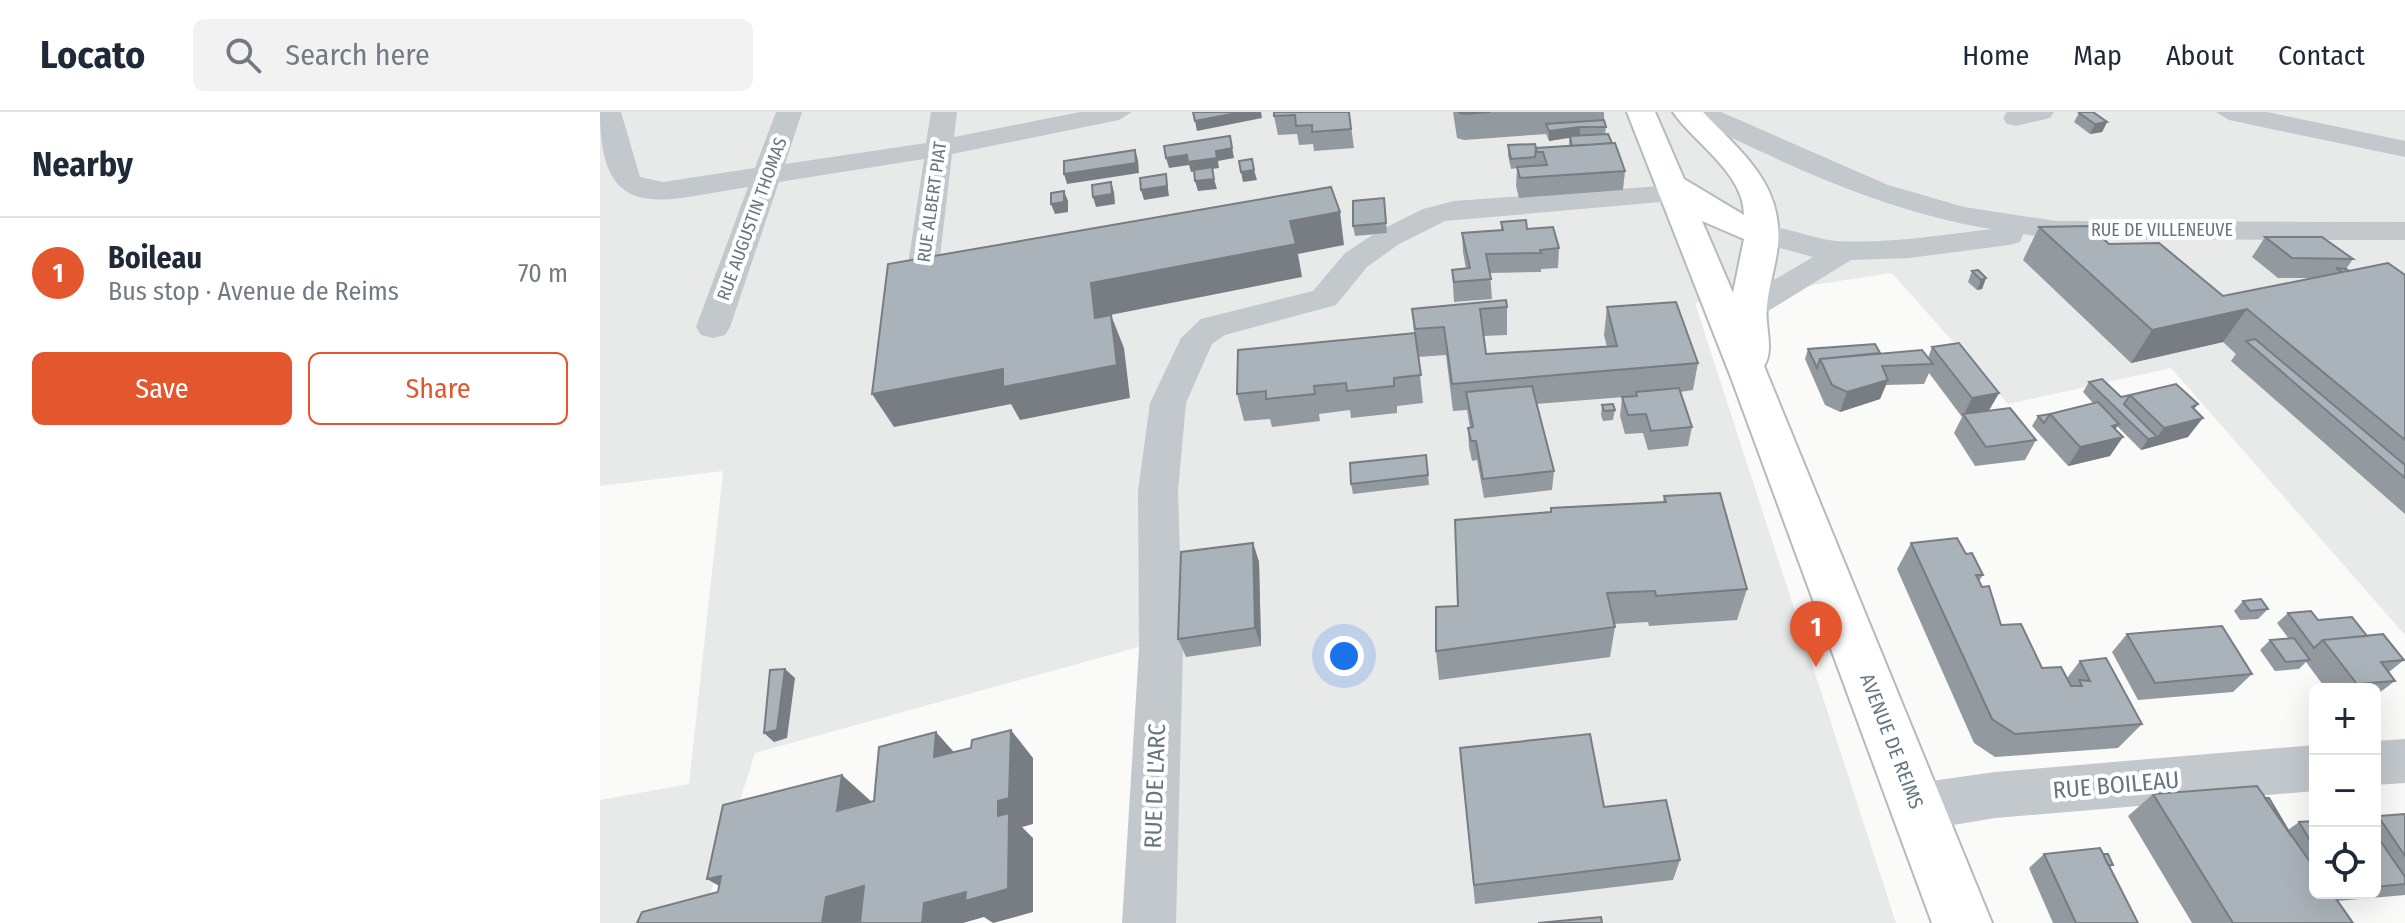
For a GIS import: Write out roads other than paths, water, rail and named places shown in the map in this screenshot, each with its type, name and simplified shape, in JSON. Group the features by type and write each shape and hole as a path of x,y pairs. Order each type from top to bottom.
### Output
{"main road":[{"name":"AVENUE DE REIMS","path":"1641,112 1751,380 1962,923"},
{"path":"1687,112 1724,148 1746,176 1760,204 1762,234 1748,309 1751,380"},
{"path":"1724,148 1668,180 1717,216 1762,234"}],"street":[{"path":"608,112 627,181 640,189 663,191 938,149 1119,112"},
{"name":"RUE AUGUSTIN THOMAS","path":"713,327 789,112"},
{"name":"RUE ALBERT PIAT","path":"920,291 944,112"},
{"name":"RUE DE VILLENEUVE","path":"1700,112 1778,150 1878,191 1947,211 2056,230 2405,231"},
{"path":"2229,112 2405,149"},
{"path":"1724,148 1747,146 1778,150"},
{"name":"RUE DE L'ARC","path":"1149,923 1161,649 1158,491 1168,403 1198,338 1213,327 1324,298 1356,260 1434,215 1668,180"},
{"path":"1762,234 1809,247 1846,250 1914,247 2056,230"},
{"path":"1748,309 1846,250"},
{"path":"2381,763 2405,761"},
{"name":"RUE BOILEAU","path":"1917,807 1995,795 2309,769"}],"place":[{"name":"Boileau","path":"1816,667"}]}
